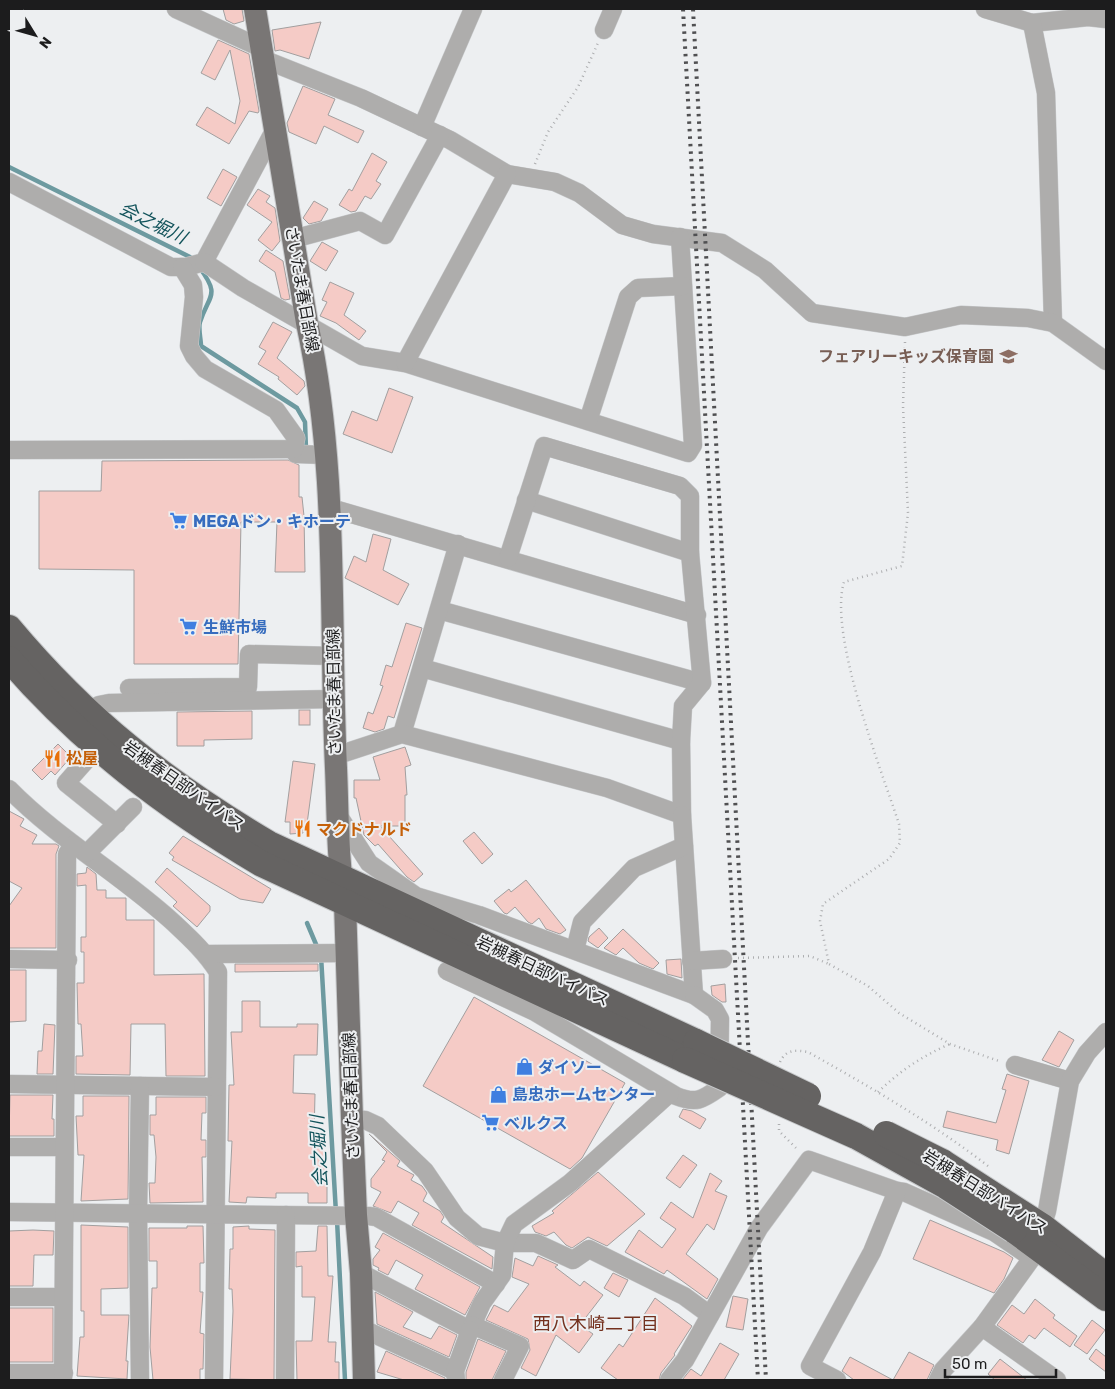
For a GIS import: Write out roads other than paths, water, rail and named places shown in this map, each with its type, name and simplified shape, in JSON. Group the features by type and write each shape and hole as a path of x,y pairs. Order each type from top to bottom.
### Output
{"highway":[{"name":"岩槻春日部バイパス","path":"9,628 38,663 87,713 132,751 220,815 269,844 340,876 691,1051"},
{"name":"岩槻春日部バイパス","path":"9,659 68,722 91,755 209,832 262,864 345,903 691,1051 942,1162 1017,1222 1037,1243 1106,1298"},
{"name":"岩槻春日部バイパス","path":"1037,1243 1106,1276"}],"main road":[{"name":"さいたま春日部線","path":"254,9 307,323 316,366 331,508 323,656 333,699 340,876 345,903 338,953 352,1119 344,1215 361,1273 364,1380"}],"street":[{"path":"176,9 262,53 440,135 507,174 556,182 579,193 622,225 653,234 722,243 765,270 812,313 905,327 961,315 1028,318 1053,323 1106,361"},
{"path":"422,127 473,9"},
{"path":"604,30 613,9"},
{"path":"985,9 1032,23 1088,17 1106,19"},
{"path":"1032,23 1046,93 1053,323"},
{"path":"275,129 195,264 189,346 194,356 205,369 276,410 296,438 294,449 296,454 325,455"},
{"path":"293,239 360,221 385,235 440,135"},
{"path":"405,363 507,174"},
{"path":"9,182 171,267 195,264 307,323 362,356 405,363 688,453 693,445 680,237"},
{"path":"588,421 628,298 638,288 683,286"},
{"path":"508,558 544,446 680,486 690,496 690,553 702,683 683,706 681,741 682,815 694,995"},
{"path":"9,450 26,456 294,449"},
{"path":"526,500 690,553"},
{"path":"331,508 508,558 697,615"},
{"path":"402,734 458,544"},
{"path":"439,610 702,683"},
{"path":"87,713 99,705 153,694 248,687 249,654 323,656"},
{"path":"422,668 681,741"},
{"path":"128,688 153,694 333,699"},
{"path":"335,756 402,734 607,788 682,815"},
{"path":"91,755 66,783 117,824"},
{"path":"10,792 80,849 146,897 207,954 218,972 214,1380"},
{"path":"9,1373 63,1377 63,1147 68,960 67,854 80,849 117,824 134,808"},
{"path":"338,816 369,863 416,896 479,914 694,995 715,1010 720,1019 719,1088 705,1098 690,1102 670,1093 536,1012 447,971"},
{"path":"575,950 582,922 634,868 684,846"},
{"path":"207,954 338,953"},
{"path":"9,959 68,960"},
{"path":"691,960 723,959"},
{"path":"938,1380 943,1370 982,1327 1037,1243 1054,1178 1070,1081 1087,1053 1106,1032"},
{"path":"1016,1065 1070,1081"},
{"path":"9,1084 216,1087"},
{"path":"140,1086 138,1214 140,1380"},
{"path":"363,1329 456,1376 471,1327 482,1303 502,1275 505,1243 514,1224 570,1183 670,1093"},
{"path":"352,1119 365,1120 378,1126 425,1171 457,1218 478,1236 505,1243 536,1243 574,1260 590,1249 684,1296 710,1315"},
{"path":"9,1147 63,1147"},
{"path":"669,1380 685,1360 759,1228 808,1160 897,1192 904,1192 994,1232 1037,1243"},
{"path":"837,1380 810,1366 872,1252 897,1192"},
{"path":"9,1212 286,1216 344,1215 376,1217 496,1284"},
{"path":"285,1380 286,1216"},
{"path":"361,1273 471,1327 520,1346 503,1380"},
{"path":"9,1297 63,1297"},
{"path":"982,1327 1057,1380"}],"waterway":[{"name":"会之堀川","path":"9,167 190,257 194,261"},
{"name":"会之堀川","path":"199,267 210,284 211,290 211,295 199,325 201,346 297,408 305,422 306,449"},
{"name":"会之堀川","path":"307,923 318,949"},
{"name":"会之堀川","path":"321,956 336,1213"},
{"name":"会之堀川","path":"337,1220 345,1380"}],"railway":[{"path":"683,9 758,1380"},
{"path":"693,9 766,1380"}],"place":[{"name":"フェアリーキッズ保育園","path":"1008,356"},
{"name":"MEGAドン・キホーテ","path":"179,521"},
{"name":"生鮮市場","path":"189,627"},
{"name":"松屋","path":"52,758"},
{"name":"マクドナルド","path":"302,829"},
{"name":"ダイソー","path":"524,1067"},
{"name":"島忠ホームセンター","path":"498,1094"},
{"name":"ベルクス","path":"490,1123"}],"district":[{"name":"西八木崎二丁目","path":"596,1324"}]}
